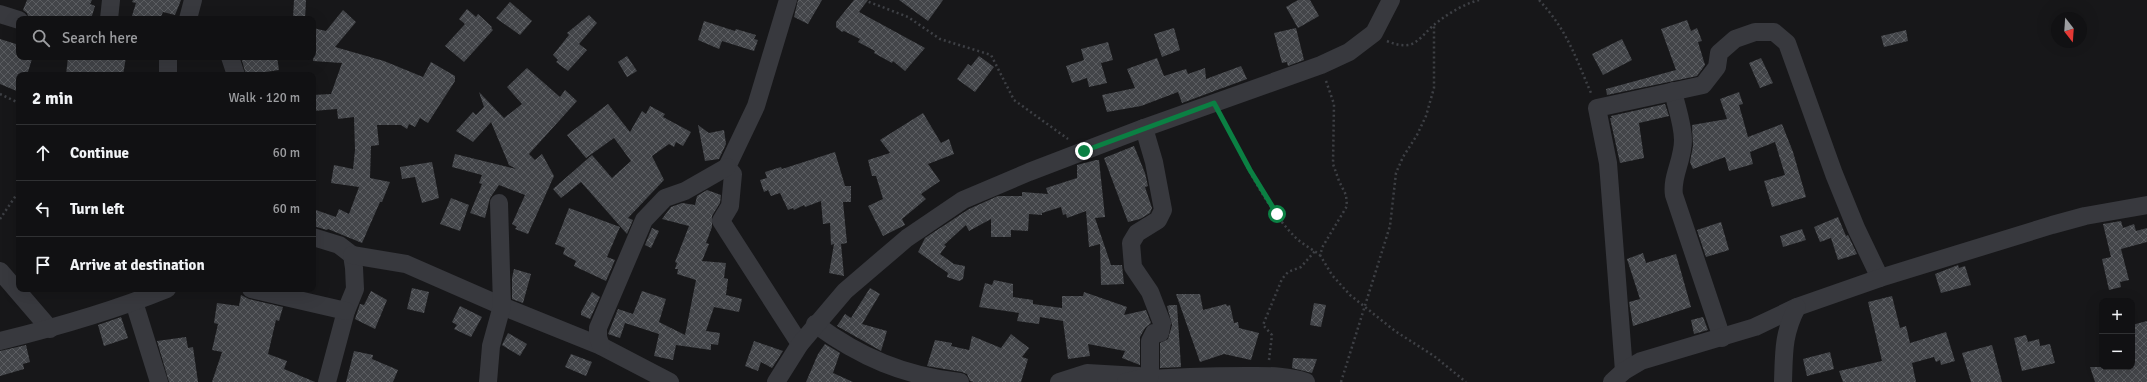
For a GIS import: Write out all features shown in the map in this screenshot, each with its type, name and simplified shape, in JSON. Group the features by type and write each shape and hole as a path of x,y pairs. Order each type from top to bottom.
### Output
{"street":[{"path":"109,16 111,0"},
{"path":"189,16 192,0"},
{"path":"601,346 598,337 598,328 644,220 665,198 685,191 728,167 756,106 788,0"},
{"path":"776,382 800,344 815,324 845,291 907,238 963,200 1029,172 1144,128 1321,65 1349,52 1374,33 1390,0"},
{"path":"0,14 16,19"},
{"path":"1880,278 1856,228 1834,174 1787,43 1774,32 1756,32 1735,39 1719,53 1717,67 1703,84 1597,108 1608,163 1618,376 1646,359 1756,327 1798,307 1880,278 2085,216 2147,205"},
{"path":"168,60 168,72"},
{"path":"231,60 235,72"},
{"path":"1673,91 1683,139 1680,164 1672,184 1674,195 1722,338"},
{"path":"1144,128 1154,162 1163,210 1158,220 1137,233 1131,243 1133,267 1150,292 1162,323 1160,333 1154,333 1150,341 1150,376"},
{"path":"728,167 733,174 730,206 721,222 800,344"},
{"path":"488,382 492,346 502,306 499,203"},
{"path":"316,238 339,245 352,255 406,264 502,306 601,346 670,382"},
{"path":"327,382 346,311 355,289 352,255"},
{"path":"0,271 16,290"},
{"path":"18,292 50,329"},
{"path":"0,341 50,329 157,292"},
{"path":"264,292 346,311"},
{"path":"143,296 159,382"},
{"path":"1783,382 1784,347 1788,324 1798,307"},
{"path":"815,324 844,346 881,363 941,380 960,382"},
{"path":"1059,382 1087,373 1150,376"},
{"path":"1126,381 1150,376"},
{"path":"1126,381 1188,376 1267,376 1298,379 1306,382"}],"path":[{"path":"864,0 908,17 940,39 991,55 1014,100 1084,151"},
{"path":"1374,33 1382,39 1397,45 1409,45 1415,43 1434,24 1461,6 1479,0"},
{"path":"1539,0 1551,13 1569,40 1597,108"},
{"path":"1341,382 1390,226 1396,173 1403,157 1418,135 1426,116 1434,88 1434,24"},
{"path":"1320,255 1323,246 1347,206 1346,195 1333,164 1334,104 1321,65"},
{"path":"0,94 16,102"},
{"path":"1214,103 1250,170 1277,214 1296,238 1320,255 1332,275 1350,295 1364,307 1466,382"},
{"path":"0,219 16,195"},
{"path":"1267,376 1272,335 1263,325 1282,279 1288,272 1301,266 1315,251"}],"building":[{"path":"27,0 92,0 90,4 95,6 92,16 28,16 23,10"},
{"path":"133,0 181,0 175,15 163,12 161,16 132,16 136,3 132,2"},
{"path":"294,0 306,0 305,16 293,16"},
{"path":"798,0 822,0 808,24 794,17"},
{"path":"854,0 868,0 859,12 925,48 905,71 893,61 892,63 874,53 875,51 858,42 860,39 844,31 842,32 836,27 836,22"},
{"path":"899,0 943,0 928,21"},
{"path":"1298,0 1310,0 1319,16 1298,28 1286,7"},
{"path":"510,2 532,21 520,35 496,18"},
{"path":"467,9 476,17 478,14 492,27 491,28 493,30 464,62 445,46 465,24 459,19"},
{"path":"343,10 356,22 335,47 384,61 423,77 431,62 455,76 455,81 428,123 420,118 415,127 409,124 407,129 401,125 377,125 379,145 371,146 370,178 390,182 362,243 328,229 316,227 316,210 336,217 339,209 349,214 359,187 331,183 334,165 353,169 355,150 354,117 338,119 337,109 316,111 316,95 331,94 342,63 313,61 316,60 316,29 326,31"},
{"path":"589,15 597,23 579,44 587,50 568,71 556,62 558,60 553,55 569,35 567,33"},
{"path":"1687,20 1691,31 1697,28 1702,41 1698,42 1705,65 1697,76 1607,95 1606,89 1676,70 1661,29"},
{"path":"704,21 735,31 736,29 756,35 754,39 758,40 754,51 722,41 719,49 698,40"},
{"path":"1174,28 1180,50 1162,57 1154,34"},
{"path":"1296,28 1304,60 1288,66 1287,62 1282,63 1274,33"},
{"path":"1906,30 1908,41 1884,47 1881,36"},
{"path":"0,39 16,44 16,60 32,60 28,72 16,72 16,91 0,84"},
{"path":"1622,39 1632,60 1603,75 1592,54"},
{"path":"1108,42 1113,60 1101,63 1107,83 1089,87 1087,78 1072,83 1066,66 1084,60 1081,49"},
{"path":"627,56 637,71 627,77 618,62"},
{"path":"979,56 994,67 975,92 957,79 968,64 971,66"},
{"path":"1157,58 1164,76 1186,69 1188,74 1205,68 1206,79 1241,66 1247,79 1182,103 1178,92 1141,106 1107,112 1102,95 1135,88 1127,69"},
{"path":"1761,58 1773,83 1760,88 1749,63"},
{"path":"68,60 126,60 124,72 66,72"},
{"path":"242,60 277,60 279,70 266,72 245,72"},
{"path":"527,68 560,97 565,90 577,101 529,154 535,160 542,154 554,176 528,234 515,229 517,227 512,224 525,195 499,185 490,198 485,218 470,213 482,184 479,183 482,175 452,167 455,154 516,169 509,165 491,122 473,142 456,131 473,112 476,115 484,107 479,92 504,118 522,104 507,87"},
{"path":"1739,92 1743,104 1739,105 1748,137 1782,124 1793,152 1806,197 1772,207 1764,181 1785,175 1775,142 1750,152 1753,164 1729,171 1725,157 1693,169 1690,162 1693,146 1692,125 1727,119 1720,99"},
{"path":"608,104 630,132 642,111 646,114 650,106 665,114 663,117 691,132 683,146 676,142 674,147 669,144 652,156 664,180 628,218 633,220 627,234 581,182 561,198 553,189 592,155 612,178 631,161 614,138 586,158 567,135"},
{"path":"1665,104 1669,116 1639,123 1644,158 1620,163 1610,118 1612,118 1611,116"},
{"path":"923,113 941,143 949,139 954,154 928,164 940,181 921,194 926,199 902,219 905,225 883,236 868,206 883,199 876,176 872,176 868,160 890,153 880,140"},
{"path":"698,125 709,133 724,130 726,144 719,159 705,161"},
{"path":"1134,146 1145,173 1148,186 1145,187 1152,208 1150,213 1140,219 1128,222 1104,158"},
{"path":"835,152 845,186 851,186 851,202 843,202 847,243 841,244 844,276 829,273 834,244 831,245 830,223 823,224 821,201 805,207 804,205 794,210 793,208 788,210 780,193 771,196 768,190 764,192 760,180 767,178 765,172 781,167 782,169"},
{"path":"1099,160 1105,217 1095,218 1111,265 1122,265 1124,284 1101,285 1100,244 1089,247 1086,211 1067,218 1066,214 1063,215 1061,207 1042,213 1042,215 1029,214 1028,231 1011,230 1011,237 991,237 991,219 969,231 966,225 944,245 946,246 940,254 954,264 965,266 963,279 959,281 947,277 948,273 918,252 925,238 969,209 998,196 1022,196 1022,192 1048,194 1046,188 1077,178 1077,165"},
{"path":"432,162 439,198 422,203 415,177 402,179 400,167"},
{"path":"707,190 721,195 720,203 712,216 712,227 706,243 709,244 702,261 726,263 724,278 728,279 726,295 742,299 739,312 714,307 706,331 720,333 718,345 711,344 711,350 676,345 673,360 654,356 659,334 625,323 620,338 608,334 618,309 633,314 642,291 666,299 659,322 685,335 696,280 677,274 678,269 675,269 677,263 675,262 689,226 662,219 671,207 682,203 695,205 697,196"},
{"path":"451,198 469,205 460,231 440,224"},
{"path":"569,208 620,227 607,257 615,260 606,281 574,266 576,261 563,254 565,248 555,244"},
{"path":"1838,217 1846,236 1848,235 1857,254 1838,260 1831,238 1820,242 1814,227"},
{"path":"2121,221 2123,228 2134,224 2136,231 2147,228 2147,242 2121,249 2129,280 2120,282 2121,287 2109,290 2102,259 2111,257 2103,224"},
{"path":"1721,222 1729,250 1706,257 1697,230"},
{"path":"652,228 659,231 651,248 645,245"},
{"path":"1802,229 1806,240 1783,247 1780,236"},
{"path":"1643,253 1646,263 1676,254 1691,307 1633,326 1629,302 1640,299 1627,259"},
{"path":"1958,265 1959,268 1965,266 1971,285 1941,293 1935,274"},
{"path":"514,269 531,274 523,303 512,299 512,278"},
{"path":"994,280 1013,284 1013,297 1033,300 1033,304 1062,308 1062,296 1083,296 1084,292 1127,307 1124,315 1146,310 1151,323 1145,328 1140,337 1140,365 1122,358 1125,351 1088,344 1090,356 1068,359 1063,321 1040,317 1039,324 1017,321 1019,313 979,307 985,283 992,285"},
{"path":"412,288 429,292 424,313 407,309"},
{"path":"870,288 880,294 862,324 887,331 881,351 837,326 845,314 851,318"},
{"path":"371,291 387,300 375,329 355,319 360,304 364,305"},
{"path":"592,292 600,297 590,319 581,315 581,312"},
{"path":"1176,294 1200,294 1203,310 1226,304 1227,306 1230,305 1234,323 1238,322 1239,328 1259,333 1251,360 1224,354 1200,362"},
{"path":"241,295 249,299 283,307 279,321 276,320 268,354 287,361 284,369 315,382 212,382 222,352 212,350 218,324 214,323 217,303 239,306"},
{"path":"1892,296 1900,328 1906,326 1910,343 1946,332 1955,361 1941,365 1940,360 1936,362 1934,357 1912,363 1916,382 1843,382 1839,371 1882,361 1868,302"},
{"path":"1314,303 1326,305 1321,327 1310,325"},
{"path":"1177,305 1181,367 1160,368 1160,343 1168,339 1172,325 1167,306"},
{"path":"460,306 482,317 471,337 454,329 457,325 452,322"},
{"path":"121,317 128,338 104,346 98,325"},
{"path":"1703,317 1708,330 1694,334 1691,320"},
{"path":"2147,321 2147,382 2095,382 2090,367 2099,367 2099,370 2135,370 2135,324"},
{"path":"508,333 527,344 520,356 502,345"},
{"path":"1011,334 1029,348 1022,357 1028,359 1021,382 974,382 970,381 967,374 962,372 927,366 935,340 952,343 951,346 969,350 972,336 1001,348"},
{"path":"2026,335 2028,342 2039,339 2040,346 2050,344 2055,363 2022,371 2014,338"},
{"path":"186,337 188,348 193,347 198,382 169,382 157,341"},
{"path":"754,341 783,351 772,368 761,362 758,371 745,366"},
{"path":"825,344 840,353 833,373 853,382 806,382 818,354"},
{"path":"26,345 30,362 23,364 24,369 0,376 0,351"},
{"path":"1992,345 2002,382 1971,382 1962,353"},
{"path":"354,351 373,355 372,359 398,370 393,382 346,382"},
{"path":"1830,352 1834,369 1807,376 1803,359"},
{"path":"571,354 592,362 586,376 565,367"},
{"path":"1293,358 1317,359 1312,373 1292,368"}],"route":[{"path":"1084,151 1214,103 1250,170 1277,214"}]}
